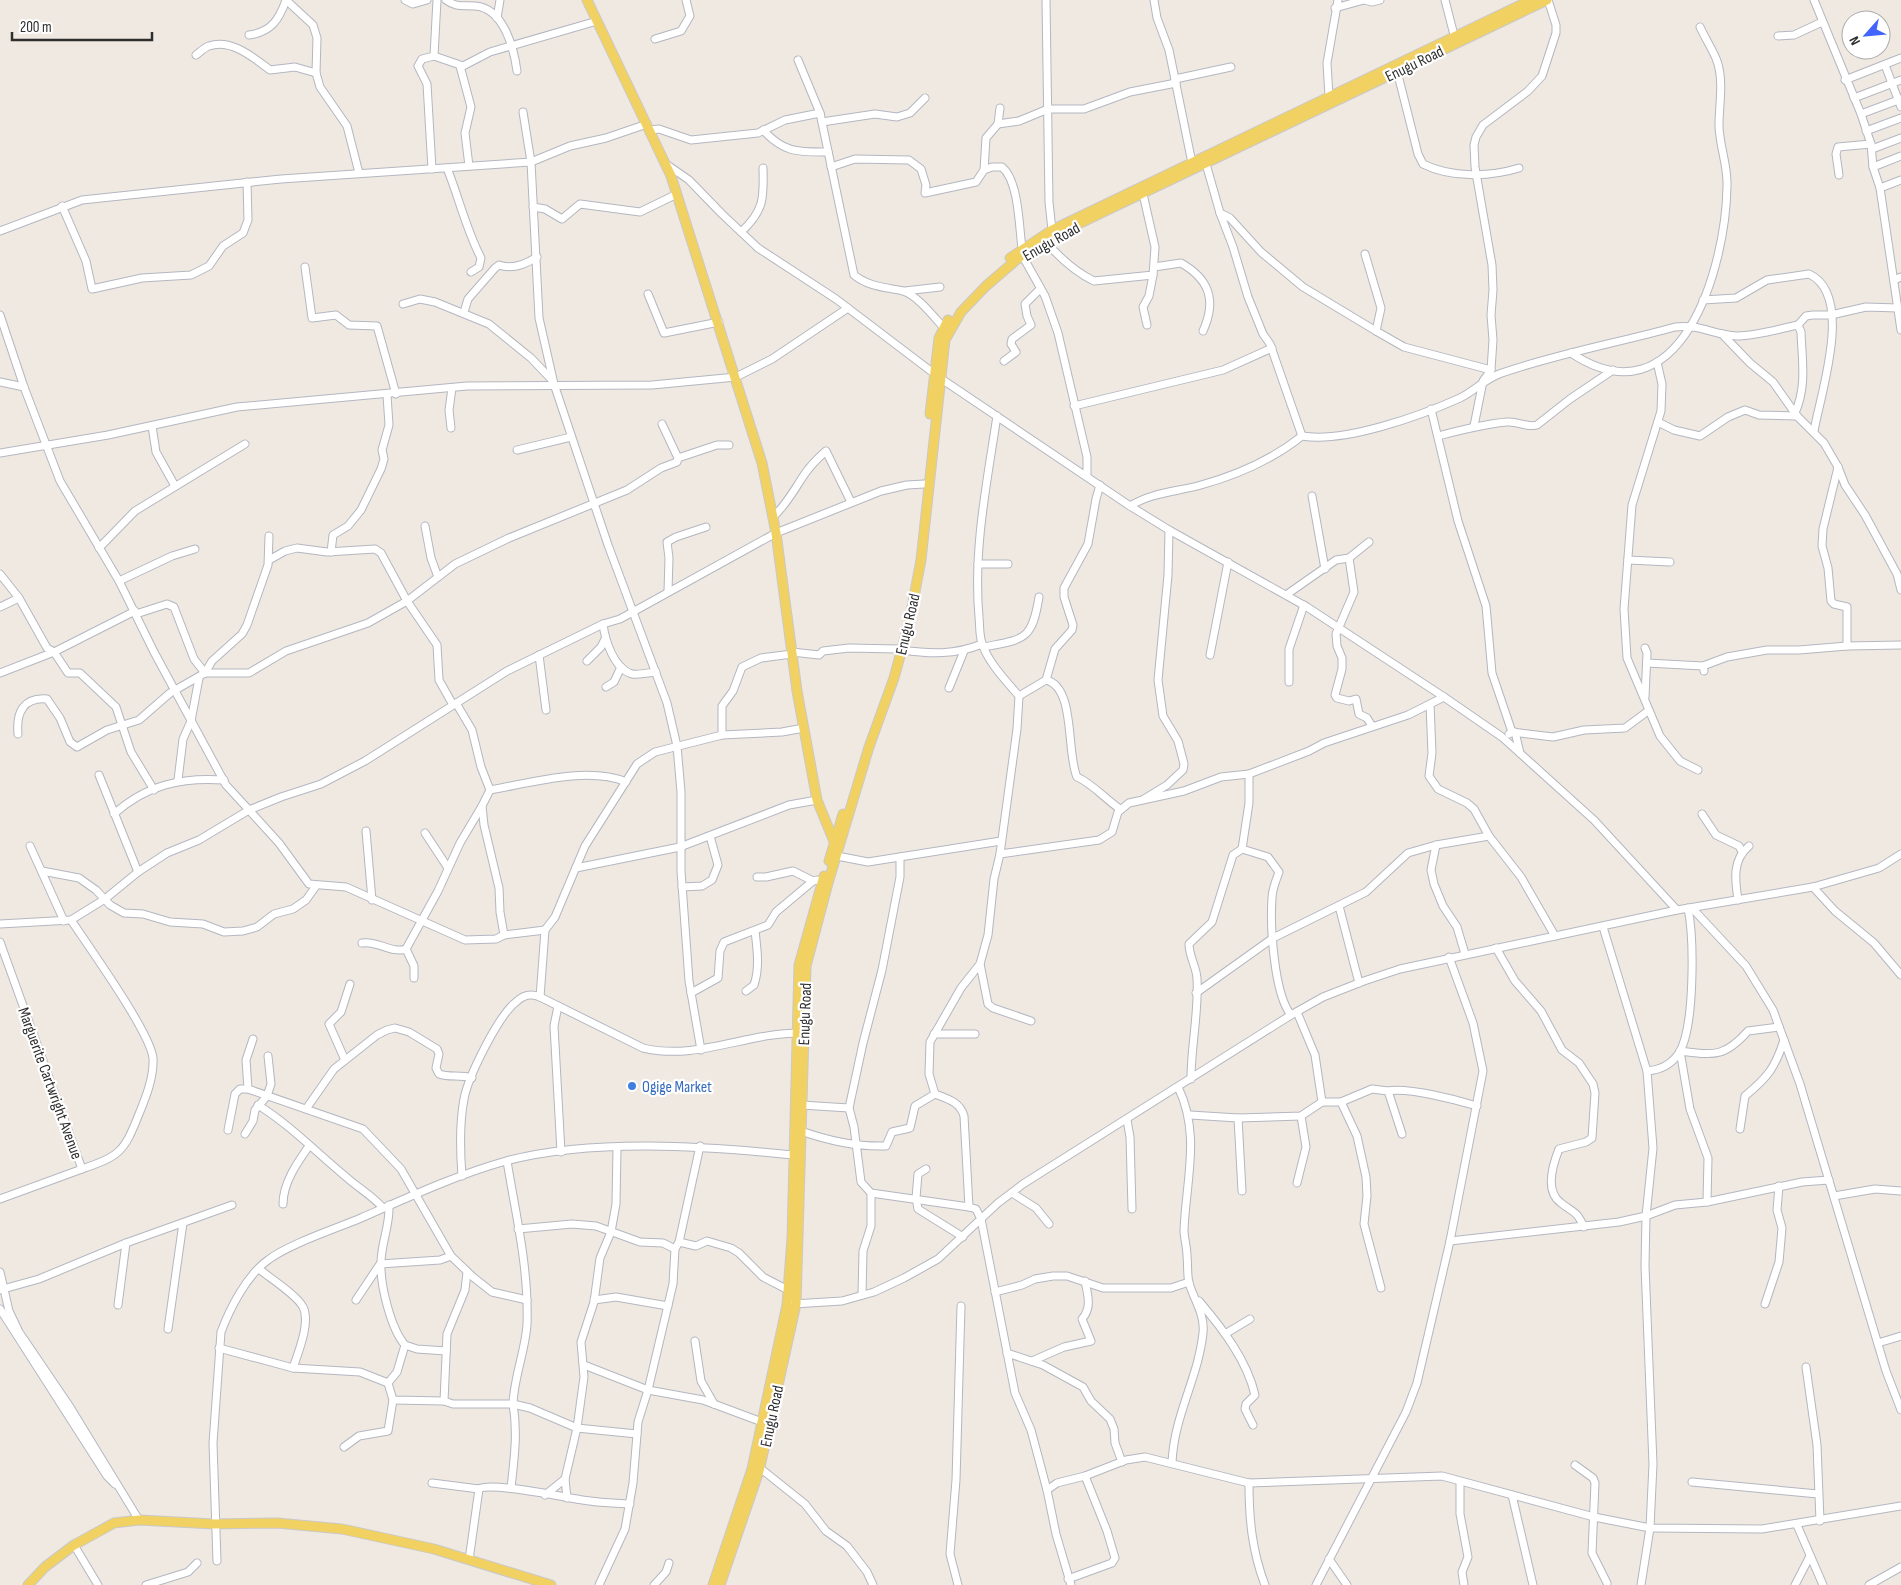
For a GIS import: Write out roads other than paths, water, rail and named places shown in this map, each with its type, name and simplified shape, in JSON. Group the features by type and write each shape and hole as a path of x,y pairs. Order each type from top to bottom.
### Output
{"main road":[{"path":"587,0 648,127 677,194 762,463 776,533 792,653 817,800 837,849 818,881 798,964 799,1033 788,1290 792,1304 752,1469 713,1585"},
{"path":"899,649 916,558 939,338 944,328 968,296 1052,230 1454,35 1531,0"},
{"name":"Enugu Road","path":"720,1585 760,1468 792,1304 801,1131 799,1033 806,966 837,849 899,649 922,552 936,375 945,340 952,326 986,286 1022,252 1547,0"},
{"path":"28,1585 45,1567 74,1545 114,1523 139,1520 214,1524 277,1523 342,1529 434,1549 551,1585"}],"street":[{"path":"249,35 261,33 277,22 286,0 313,25 317,38 316,73 320,86 347,126 359,173"},
{"path":"405,0 413,4 427,0"},
{"path":"434,56 437,0"},
{"path":"446,0 459,7 482,8 497,18 513,46 517,72"},
{"path":"497,18 500,0"},
{"path":"655,39 681,31 690,16 686,0"},
{"path":"1046,0 1049,202 1052,230"},
{"path":"1154,0 1157,18 1169,50 1192,162"},
{"path":"1330,96 1326,63 1338,0"},
{"path":"1336,8 1364,0 1372,2 1380,0"},
{"path":"1446,0 1454,35"},
{"path":"1130,506 1151,495 1200,485 1250,467 1282,452 1302,436 1314,438 1374,429 1431,409 1462,397 1483,381 1491,370 1492,265 1478,174 1475,167 1474,145 1480,130 1534,86 1546,67 1556,25 1547,0"},
{"path":"1814,0 1845,80 1861,114 1871,146 1873,167 1880,188 1897,279 1901,330"},
{"path":"432,169 427,84 418,66 422,59 434,56 460,66 490,52 597,21"},
{"path":"1778,36 1794,34 1822,22"},
{"path":"1571,353 1596,368 1614,370 1630,371 1657,362 1674,351 1693,325 1704,300 1718,256 1727,185 1719,126 1721,105 1717,61 1700,27"},
{"path":"196,55 208,46 225,44 252,56 270,70 295,67 316,73"},
{"path":"1845,80 1901,58"},
{"path":"798,60 820,113 854,275 882,289 905,292 940,287"},
{"path":"1884,65 1901,107"},
{"path":"460,66 471,107 465,133 469,166"},
{"path":"998,124 1019,121 1048,109 1084,109 1130,92 1231,67"},
{"path":"1397,71 1418,154 1423,164 1454,174 1478,174 1519,168"},
{"path":"1854,98 1901,80"},
{"path":"822,122 875,114 897,117 910,113 925,98"},
{"path":"1861,114 1899,99"},
{"path":"831,167 855,159 909,160 921,169 926,185 925,193 976,182 984,170 986,138 998,124 1000,108"},
{"path":"524,112 531,162 539,318 554,384 594,505 667,703 677,746 681,792 680,847 682,887 691,993 701,1050"},
{"path":"0,231 82,200 247,182 531,162 570,146 648,127 659,128 691,140 758,133 785,120 820,113"},
{"path":"1866,131 1901,118"},
{"path":"763,130 782,147 806,152 828,152"},
{"path":"1840,176 1836,154 1838,147 1871,146 1901,138"},
{"path":"1873,167 1901,156"},
{"path":"665,164 689,180 741,232 774,259 848,308 936,375 1087,475 1130,506 1169,530 1304,605 1444,697 1502,738 1594,820 1676,910"},
{"path":"1206,164 1248,297 1272,348 1302,436"},
{"path":"984,170 992,167 1002,167 1008,175 1017,209 1022,252 1040,288 1058,333 1087,457 1087,475"},
{"path":"447,168 458,195 464,224 481,258 479,267 471,272"},
{"path":"741,232 758,214 764,196 763,168"},
{"path":"1880,188 1901,180"},
{"path":"62,206 86,261 92,289 142,278 191,275 210,266 223,246 243,233 248,220 247,182"},
{"path":"533,207 545,209 562,218 580,204 640,212 677,194"},
{"path":"1143,194 1155,247 1149,296 1143,307 1147,325"},
{"path":"1220,213 1230,218 1261,252 1291,279 1376,331 1404,347 1491,370"},
{"path":"1045,241 1058,255 1085,277 1094,281 1153,271 1181,262 1202,278 1209,295 1210,315 1203,331"},
{"path":"1365,254 1381,308 1376,331"},
{"path":"464,312 468,299 495,268 499,265 505,267 523,265 537,257"},
{"path":"305,267 312,318 336,314 349,325 377,326 396,394"},
{"path":"1704,300 1736,298 1767,280 1778,277 1809,274 1819,281 1828,298 1831,315 1830,361 1814,431"},
{"path":"1004,361 1016,352 1011,344 1012,339 1031,325 1025,304 1040,288"},
{"path":"905,292 928,310 944,328"},
{"path":"648,294 664,333 719,322"},
{"path":"403,304 420,299 435,302 464,312 489,324 544,370 554,384"},
{"path":"0,453 152,426 237,407 452,388 554,384 652,384 736,377 772,359 848,308"},
{"path":"1483,381 1571,353 1675,327 1693,325 1722,334 1738,336 1798,325 1806,316 1831,315 1866,308 1898,308"},
{"path":"0,315 24,388 60,481 119,581 136,612 154,652 224,780 238,800 279,843 302,877 309,884 316,886 346,887 466,940 496,939 504,935 545,930"},
{"path":"1796,415 1802,398 1804,380 1801,332 1798,325"},
{"path":"1722,334 1750,363 1774,382 1796,415 1814,431 1838,467 1845,485 1865,515 1897,574 1901,590"},
{"path":"1074,406 1223,370 1272,348"},
{"path":"1657,362 1662,384 1658,422 1652,433 1632,505 1624,609 1627,658 1660,736 1673,755 1680,761 1698,770"},
{"path":"1438,436 1474,426 1510,422 1532,426 1538,425 1570,399 1614,370"},
{"path":"1474,426 1483,381"},
{"path":"0,382 24,388"},
{"path":"451,428 448,410 452,388"},
{"path":"332,552 333,535 356,518 381,469 384,459 382,450 389,426 387,395"},
{"path":"1431,409 1458,521 1486,606 1492,673 1520,753"},
{"path":"1658,422 1674,430 1700,436 1728,417 1745,410 1759,415 1796,415"},
{"path":"935,1094 929,1074 930,1042 960,988 980,964 988,935 994,879 1000,854 1017,728 1019,696 1003,678 983,645 978,564 986,488 997,416"},
{"path":"662,424 678,458"},
{"path":"152,426 156,452 175,486"},
{"path":"517,450 571,437"},
{"path":"99,548 135,511 245,444"},
{"path":"18,734 17,718 21,709 30,701 40,698 47,699 70,742 77,747 107,730 123,727 139,720 152,706 202,675 249,673 286,651 368,623 407,601 455,564 510,538 628,490 661,468 677,462 678,458 717,445 728,445"},
{"path":"773,517 796,491 804,476 826,451 851,502"},
{"path":"1838,467 1823,530 1822,546 1828,568 1831,600 1834,604 1847,607 1848,646"},
{"path":"0,924 68,920 105,899 138,872 176,847 200,840 249,810 321,784 366,761 507,671 603,624 620,619 633,610 776,533 851,502 890,489 924,484"},
{"path":"1019,696 1046,680 1055,649 1072,630 1072,617 1064,597 1064,588 1088,544 1100,485"},
{"path":"1312,496 1325,569"},
{"path":"425,526 431,558 438,576"},
{"path":"668,591 667,542 706,527"},
{"path":"1158,795 1183,770 1184,764 1178,741 1163,716 1158,680 1168,575 1169,530"},
{"path":"178,780 183,739 191,721 202,675 212,661 242,634 248,625 269,560 269,536"},
{"path":"1286,595 1336,560 1349,558 1369,542"},
{"path":"269,560 285,551 297,548 332,552 375,549 381,553 407,601 437,645 439,680 472,730 481,767 490,790 406,949 400,951 370,942 362,943"},
{"path":"119,581 172,556 194,549"},
{"path":"1349,558 1354,592 1338,628 1336,640 1341,654 1342,668 1336,697 1349,702 1356,699 1359,714 1367,718 1372,726"},
{"path":"1628,560 1670,562"},
{"path":"1210,655 1228,562"},
{"path":"978,564 1008,564"},
{"path":"0,574 19,598 40,638 47,648 54,652 68,673 80,673 104,694 116,708 131,752 154,790"},
{"path":"722,735 722,706 733,691 742,667 761,658 792,653 819,655 822,650 850,648 899,649 930,654 964,651 983,645 1017,640 1026,635 1036,619 1040,597"},
{"path":"0,607 19,598"},
{"path":"0,673 54,652 136,612 167,604 174,607 202,675"},
{"path":"1289,682 1289,649 1304,605"},
{"path":"603,624 605,639 621,667 631,674 656,672"},
{"path":"587,661 601,647 605,639"},
{"path":"1647,663 1703,668 1727,657 1767,650 1901,645"},
{"path":"601,647 609,648"},
{"path":"1644,648 1647,663 1645,700"},
{"path":"949,688 964,651"},
{"path":"539,656 546,710"},
{"path":"606,686 614,682 621,667"},
{"path":"1046,680 1056,684 1063,696 1068,721 1072,764 1077,776 1120,809"},
{"path":"1000,854 1104,838 1112,832 1120,809 1129,803 1158,795 1171,794 1221,777 1250,774 1372,726 1408,715 1444,697"},
{"path":"1430,704 1432,753 1428,770 1429,776 1438,788 1467,803 1474,809 1489,836 1521,877 1555,936"},
{"path":"1502,738 1514,732 1553,737 1584,730 1625,728 1648,711"},
{"path":"540,997 545,930 555,917 585,846 626,782 645,757 677,746 722,735 782,732 804,728"},
{"path":"1191,1079 1191,1051 1196,1027 1197,979 1189,944 1210,925 1233,856 1242,849 1249,803 1250,774"},
{"path":"99,775 138,872"},
{"path":"490,790 584,775 603,776 626,782"},
{"path":"114,814 132,800 178,780 224,780"},
{"path":"1167,785 1167,791 1171,794"},
{"path":"576,868 680,847 789,805 817,800"},
{"path":"482,806 484,825 499,888 500,912 504,935"},
{"path":"1702,814 1716,835 1739,846 1742,852"},
{"path":"366,831 372,900"},
{"path":"425,833 448,868"},
{"path":"682,887 702,886 712,880 718,865 710,836"},
{"path":"1196,993 1273,938 1366,892 1408,853 1436,845 1489,836"},
{"path":"837,849 868,862 1001,841"},
{"path":"1436,845 1431,870 1434,884 1443,906 1457,927 1465,954"},
{"path":"30,846 48,888 128,1007 151,1048 153,1060 148,1091 135,1126 122,1150 110,1159 82,1169"},
{"path":"1738,900 1736,868 1742,852 1749,846"},
{"path":"1242,849 1268,857 1279,872 1272,896 1273,938 1281,1000 1294,1014 1315,1055 1322,1102"},
{"path":"792,1304 842,1301 862,1295 904,1278 938,1260 981,1219 1012,1193 1323,997 1400,969 1450,957 1603,927 1676,910 1813,887 1879,868 1901,854"},
{"path":"862,1295 863,1251 871,1226 871,1194 861,1182 849,1108 862,1043 882,970 900,877 900,856"},
{"path":"42,871 54,875 79,878 110,905 124,913 142,914 170,922 203,924 224,932 243,931 257,927 274,914 293,909 301,904 316,886"},
{"path":"756,877 766,877 793,871 818,881"},
{"path":"48,888 54,875"},
{"path":"691,993 718,978 720,952 724,942 768,925 776,912 818,881"},
{"path":"1813,887 1834,911 1874,943 1901,975"},
{"path":"1339,906 1359,983"},
{"path":"1690,908 1746,966 1773,1010 1800,1084 1878,1343 1901,1410"},
{"path":"1647,1071 1663,1068 1680,1052 1686,1036 1692,956 1690,908"},
{"path":"1603,927 1647,1071 1653,1148 1646,1216 1645,1266 1653,1464 1650,1528 1641,1585"},
{"path":"746,991 754,985 756,978 758,952 755,930"},
{"name":"Marguerite Cartwright Avenue","path":"0,942 82,1169 0,1199"},
{"path":"1496,948 1515,981 1540,1011 1562,1050 1578,1063 1593,1084 1595,1093 1592,1138 1586,1142 1559,1149 1553,1164 1551,1187 1558,1202 1577,1212 1584,1227"},
{"path":"406,949 414,966 414,978"},
{"path":"1316,1585 1394,1438 1417,1383 1450,1241 1477,1106 1482,1071 1473,1022 1450,957"},
{"path":"980,964 989,1006 1031,1020"},
{"path":"345,1060 329,1024 341,1012 350,984"},
{"path":"462,1176 461,1124 464,1097 483,1052 508,1010 522,997 534,994 643,1048 660,1052 701,1050 761,1037 799,1033"},
{"path":"558,1006 554,1026 561,1152"},
{"path":"306,1109 326,1076 377,1035 395,1028 418,1036 437,1049 439,1054 436,1068 439,1074 445,1076 460,1074 472,1078"},
{"path":"1680,1052 1709,1055 1734,1047 1748,1031 1779,1028"},
{"path":"934,1034 974,1034"},
{"path":"248,1089 246,1060 253,1039"},
{"path":"1740,1129 1744,1096 1765,1080 1776,1063 1784,1039"},
{"path":"1680,1052 1690,1109 1707,1152 1707,1202"},
{"path":"245,1134 250,1127 258,1105 267,1096 272,1074 268,1056"},
{"path":"1178,1088 1190,1115 1191,1162 1184,1232 1189,1282 1197,1299 1225,1334 1251,1380 1255,1396 1246,1404 1245,1409 1253,1425"},
{"path":"228,1130 237,1092 240,1089 248,1089 363,1129 401,1169 451,1256 492,1292 527,1300"},
{"path":"1190,1115 1238,1118 1301,1116 1322,1102 1341,1102 1368,1090 1394,1090 1430,1095 1477,1106"},
{"path":"1388,1091 1402,1134"},
{"path":"801,1131 813,1137 856,1146 886,1146 892,1132 910,1128 915,1106 935,1094"},
{"path":"935,1094 955,1102 962,1110 969,1208"},
{"path":"1341,1102 1357,1136 1366,1176 1367,1196 1364,1224 1381,1288"},
{"path":"258,1105 286,1124 354,1184 386,1207 390,1222 380,1264 356,1300"},
{"path":"801,1105 849,1108"},
{"path":"1297,1183 1306,1147 1301,1116"},
{"path":"1238,1118 1242,1191"},
{"path":"1127,1120 1130,1137 1132,1208"},
{"path":"283,1204 283,1192 309,1146"},
{"path":"599,1585 625,1529 630,1504 638,1422 648,1390 673,1284 678,1246 700,1146"},
{"path":"216,1561 213,1443 221,1332 227,1317 259,1269 275,1255 416,1194 507,1161 561,1152 617,1148 700,1146 793,1155"},
{"path":"567,1498 565,1479 577,1428 584,1365 581,1342 594,1300 600,1258 611,1232 616,1204 617,1148"},
{"path":"507,1161 526,1269 527,1300 526,1328 513,1392 517,1426 516,1462 511,1488"},
{"path":"926,1169 918,1174 916,1198 921,1212 963,1237"},
{"path":"1450,1241 1584,1227 1646,1216 1675,1204 1707,1202 1779,1186 1829,1180"},
{"path":"1765,1304 1780,1262 1782,1228 1777,1210 1779,1186"},
{"path":"1834,1196 1875,1190 1901,1192"},
{"path":"1012,1193 1036,1208 1050,1224"},
{"path":"871,1194 916,1198 976,1208 981,1219 1015,1393 1031,1430 1069,1582 1112,1562 1115,1558 1107,1531 1085,1476"},
{"path":"2,1289 39,1279 126,1243 232,1205"},
{"path":"168,1329 182,1223"},
{"path":"518,1230 572,1224 596,1226 640,1242 696,1246 707,1241 731,1248 739,1253 763,1278 788,1290"},
{"path":"118,1305 126,1243"},
{"path":"380,1264 440,1260 451,1256"},
{"path":"380,1264 392,1323 405,1345 417,1349 446,1351"},
{"path":"259,1269 299,1301 305,1312 302,1343 293,1368"},
{"path":"0,1272 2,1289 9,1311 19,1332 112,1472 116,1484 139,1520"},
{"path":"444,1401 447,1334 452,1317 466,1290 467,1272"},
{"path":"995,1292 1022,1285 1035,1278 1053,1276 1067,1276 1103,1288 1171,1288 1189,1282"},
{"path":"1032,1361 1064,1347 1091,1341 1082,1319 1088,1312 1089,1307 1085,1281"},
{"path":"594,1300 616,1297 668,1306"},
{"path":"1172,1463 1174,1436 1183,1401 1194,1371 1203,1331 1197,1299"},
{"path":"958,1585 950,1554 956,1480 962,1306"},
{"path":"0,1309 106,1476 116,1484"},
{"path":"1225,1334 1250,1319"},
{"path":"1878,1343 1901,1336"},
{"path":"695,1341 700,1382 715,1404"},
{"path":"388,1383 398,1372 405,1345"},
{"path":"219,1348 293,1368 360,1372 388,1383"},
{"path":"1007,1353 1032,1361 1083,1387 1091,1401 1110,1419 1113,1425 1115,1444 1122,1462"},
{"path":"584,1365 648,1390 715,1404 762,1422"},
{"path":"1806,1367 1817,1445 1820,1521"},
{"path":"344,1447 359,1436 388,1431 393,1400 388,1383"},
{"path":"393,1400 444,1401 453,1404 513,1404 530,1408 577,1428 637,1434"},
{"path":"1047,1490 1057,1483 1085,1476 1122,1462 1145,1457 1249,1483 1442,1476 1594,1517 1650,1528 1762,1529 1797,1525 1901,1506"},
{"path":"1576,1465 1593,1478 1595,1483 1592,1553 1606,1583"},
{"path":"760,1468 805,1504 826,1531 847,1546 867,1572 873,1585"},
{"path":"1044,1478 1057,1483"},
{"path":"546,1495 565,1479"},
{"path":"1460,1482 1460,1514 1468,1557 1462,1572 1464,1585"},
{"path":"1692,1482 1818,1494"},
{"path":"432,1483 479,1489 484,1486 511,1488 567,1498 630,1504"},
{"path":"1249,1483 1249,1517 1253,1542 1266,1585"},
{"path":"469,1560 479,1489"},
{"path":"1512,1495 1533,1585"},
{"path":"1797,1525 1823,1585"},
{"path":"74,1545 98,1585"},
{"path":"1795,1585 1810,1556"},
{"path":"1329,1559 1347,1585"},
{"path":"146,1585 188,1572 197,1563"},
{"path":"654,1585 666,1572 670,1563"},
{"path":"1869,1585 1901,1567"}],"place":[{"name":"Ogige Market","path":"632,1086"}]}
